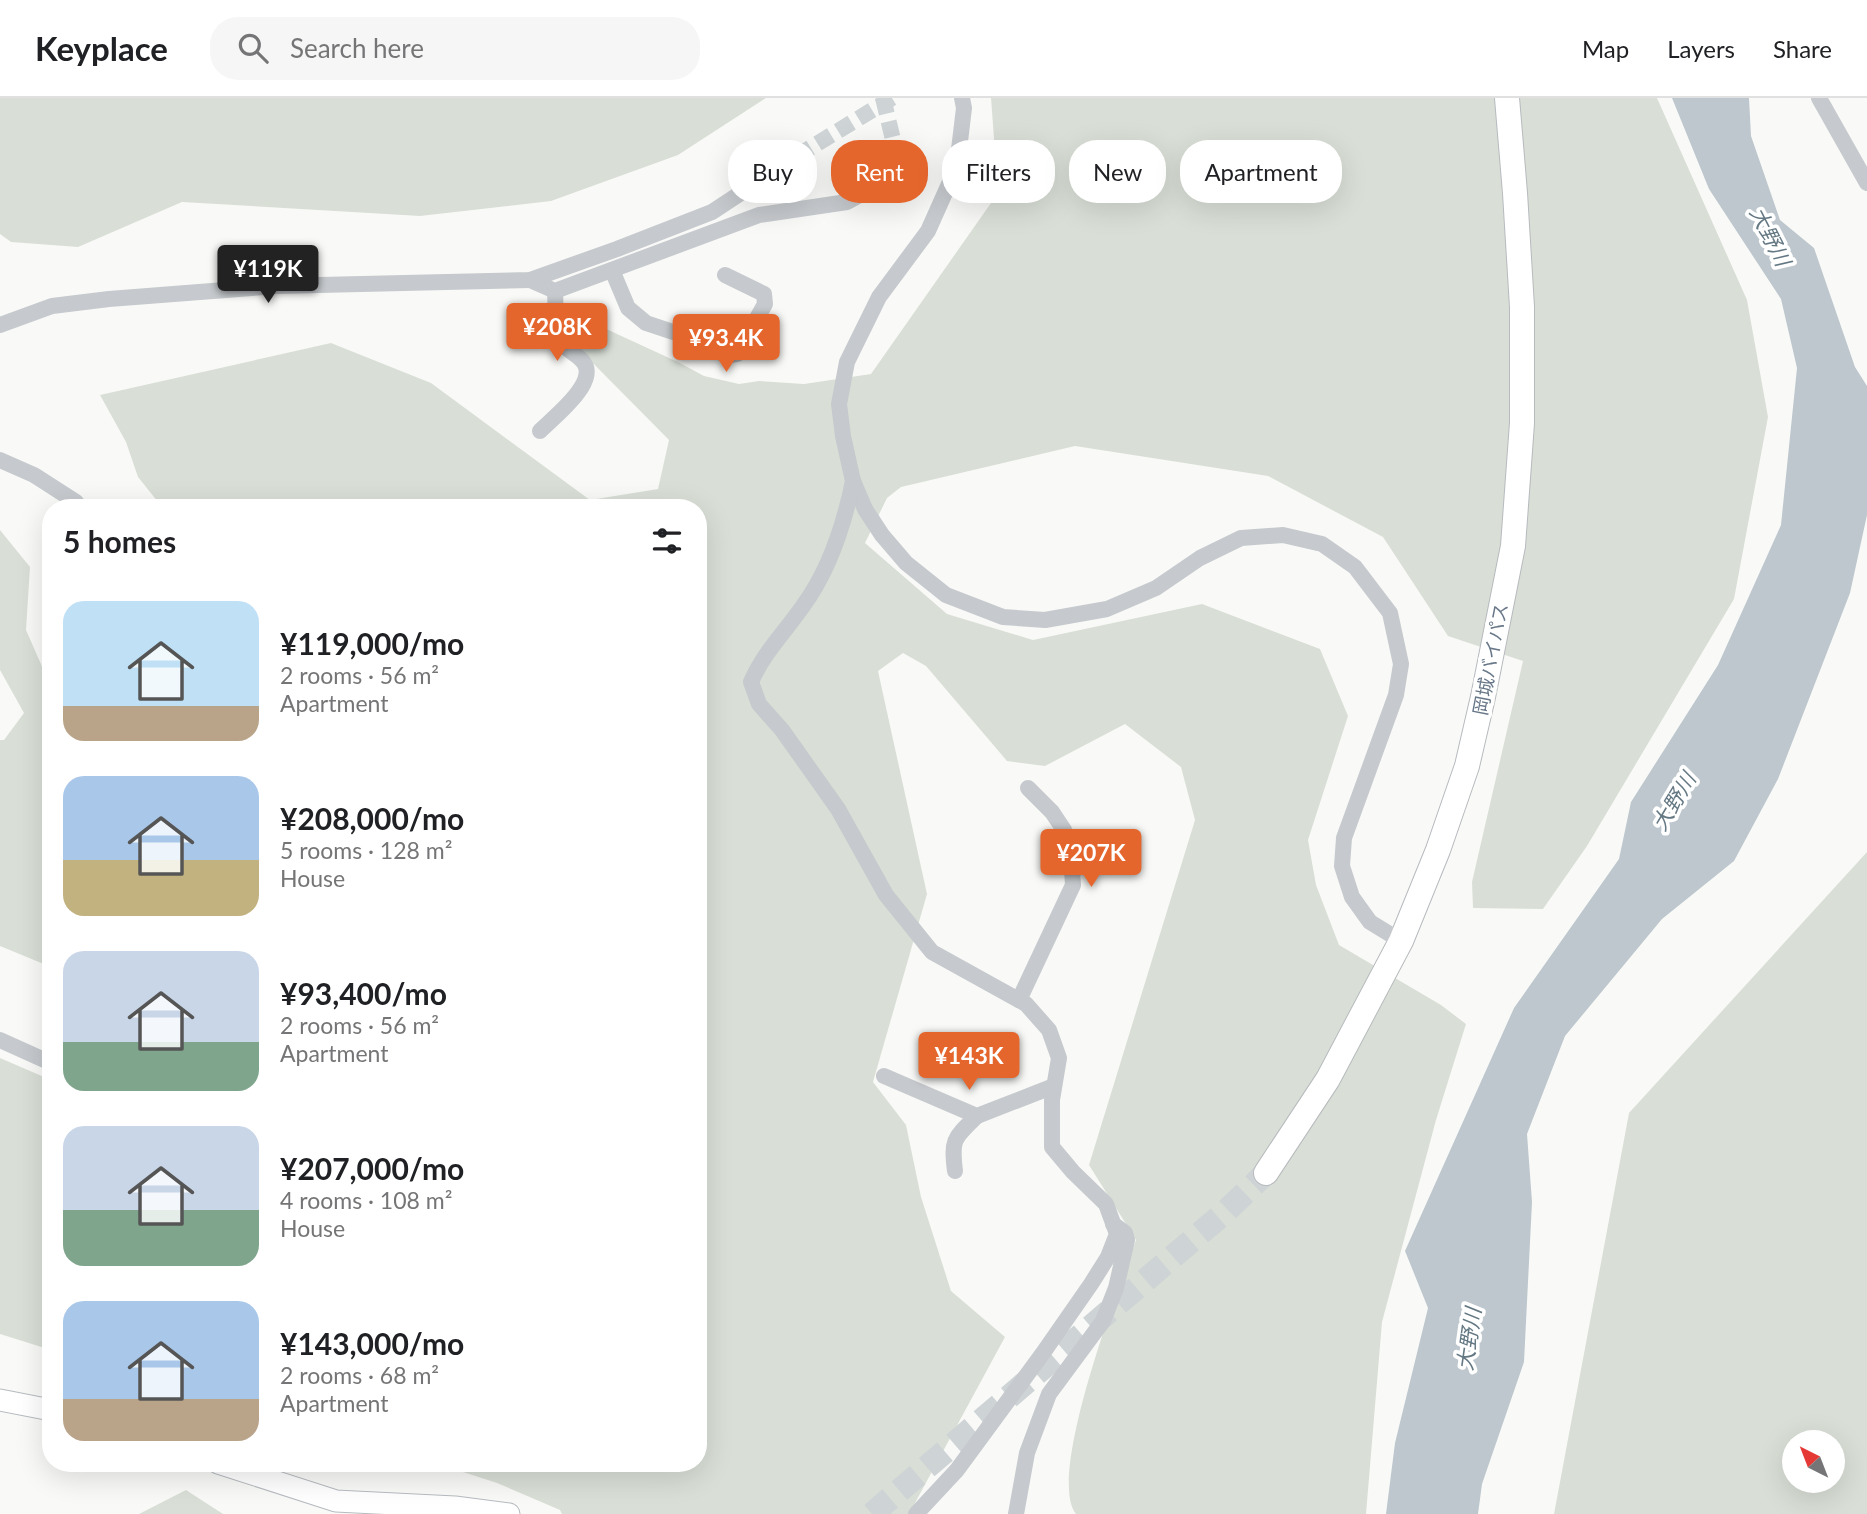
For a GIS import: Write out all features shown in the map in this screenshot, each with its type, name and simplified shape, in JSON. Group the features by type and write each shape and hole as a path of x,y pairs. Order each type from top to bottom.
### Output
{"highway":[{"name":"岡城バイパス","path":"1266,1173 1328,1079 1401,941 1438,850 1467,766 1513,546 1522,423 1522,307 1507,98"}],"main road":[{"path":"0,1399 42,1408"},
{"path":"246,1472 336,1501 509,1514"}],"street":[{"path":"962,98 964,108 957,166 928,231 879,297 848,362 839,404 853,481 865,509 882,535 906,563 946,595 1003,617 1045,620 1107,610 1156,588 1200,558 1241,538 1283,535 1322,544 1355,567 1390,613 1401,664 1396,695 1345,838 1342,866 1352,897 1370,922 1401,941"},
{"path":"1819,98 1867,183"},
{"path":"0,325 52,306 109,299 277,286 530,280 712,212 728,201"},
{"path":"530,280 555,291 759,215 840,203"},
{"path":"612,270 628,308 646,323 697,340 727,356 737,354 765,304 764,293 725,275"},
{"path":"540,431 585,385 588,374 584,362 563,344 558,327 555,291"},
{"path":"0,460 34,475 71,499"},
{"path":"853,481 839,539 805,604 760,661 751,682 759,704 782,730 838,809 886,895 932,953 1026,1004 1049,1030 1059,1058 1054,1086 1052,1147 1106,1204 1117,1234 1108,1257 1091,1284 957,1470 916,1514"},
{"path":"1019,1000 1073,885 1071,855 1064,830 1052,812 1028,788"},
{"path":"0,1040 42,1059"},
{"path":"884,1076 977,1116"},
{"path":"955,1171 952,1147 958,1134 977,1116 1054,1086"},
{"path":"1016,1514 1027,1453 1049,1394 1102,1321 1116,1288 1127,1240 1125,1233 1113,1224"}],"shaded area":[{"path":"0,98 766,98 678,155 551,201 420,216 182,202 78,247 11,242 0,234"},
{"path":"991,98 1657,98 1747,300 1768,417 1734,599 1587,846 1543,909 1473,908 1472,882 1523,661 1448,636 1383,537 1268,476 1075,446 901,487 887,498 865,543 947,614 1033,640 1202,604 1320,649 1348,716 1308,840 1316,885 1339,945 1441,1005 1466,1024 1436,1120 1382,1322 1366,1514 1076,1514 1069,1494 1070,1462 1077,1423 1088,1381 1136,1240 1089,1165 1195,820 1181,767 1125,724 1045,766 1007,761 926,666 903,653 878,671 927,894 873,1082 906,1125 921,1197 951,1291 1005,1337 909,1514 562,1514 560,1510 497,1483 463,1472 707,1472 707,499 596,499 658,489 669,440 570,340 591,322 704,376 739,384 759,381 804,384 871,374 991,203 1055,203 1055,140 994,140"},
{"path":"331,343 431,383 589,499 156,499 138,477 126,442 100,395"},
{"path":"0,530 30,567 26,630 42,666 42,963 0,946 0,740 4,740 24,713 0,670"},
{"path":"1867,852 1867,1514 1554,1514 1629,1113"},
{"path":"0,1058 42,1076 42,1347 0,1334"},
{"path":"186,1490 223,1514 139,1514"}],"water":[{"name":"大野川","path":"1672,98 1749,98 1751,136 1780,220 1814,248 1855,367 1867,386 1867,515 1850,593 1778,779 1734,861 1662,919 1565,1036 1527,1134 1532,1202 1524,1362 1482,1484 1478,1514 1386,1514 1395,1443 1428,1308 1405,1251 1514,1008 1619,859 1631,802 1718,665 1781,525 1797,368 1781,299 1709,189"}],"tunnel":[{"path":"883,98 893,140"},
{"path":"817,144 892,98"},
{"path":"872,1514 1224,1213 1266,1173"}]}
